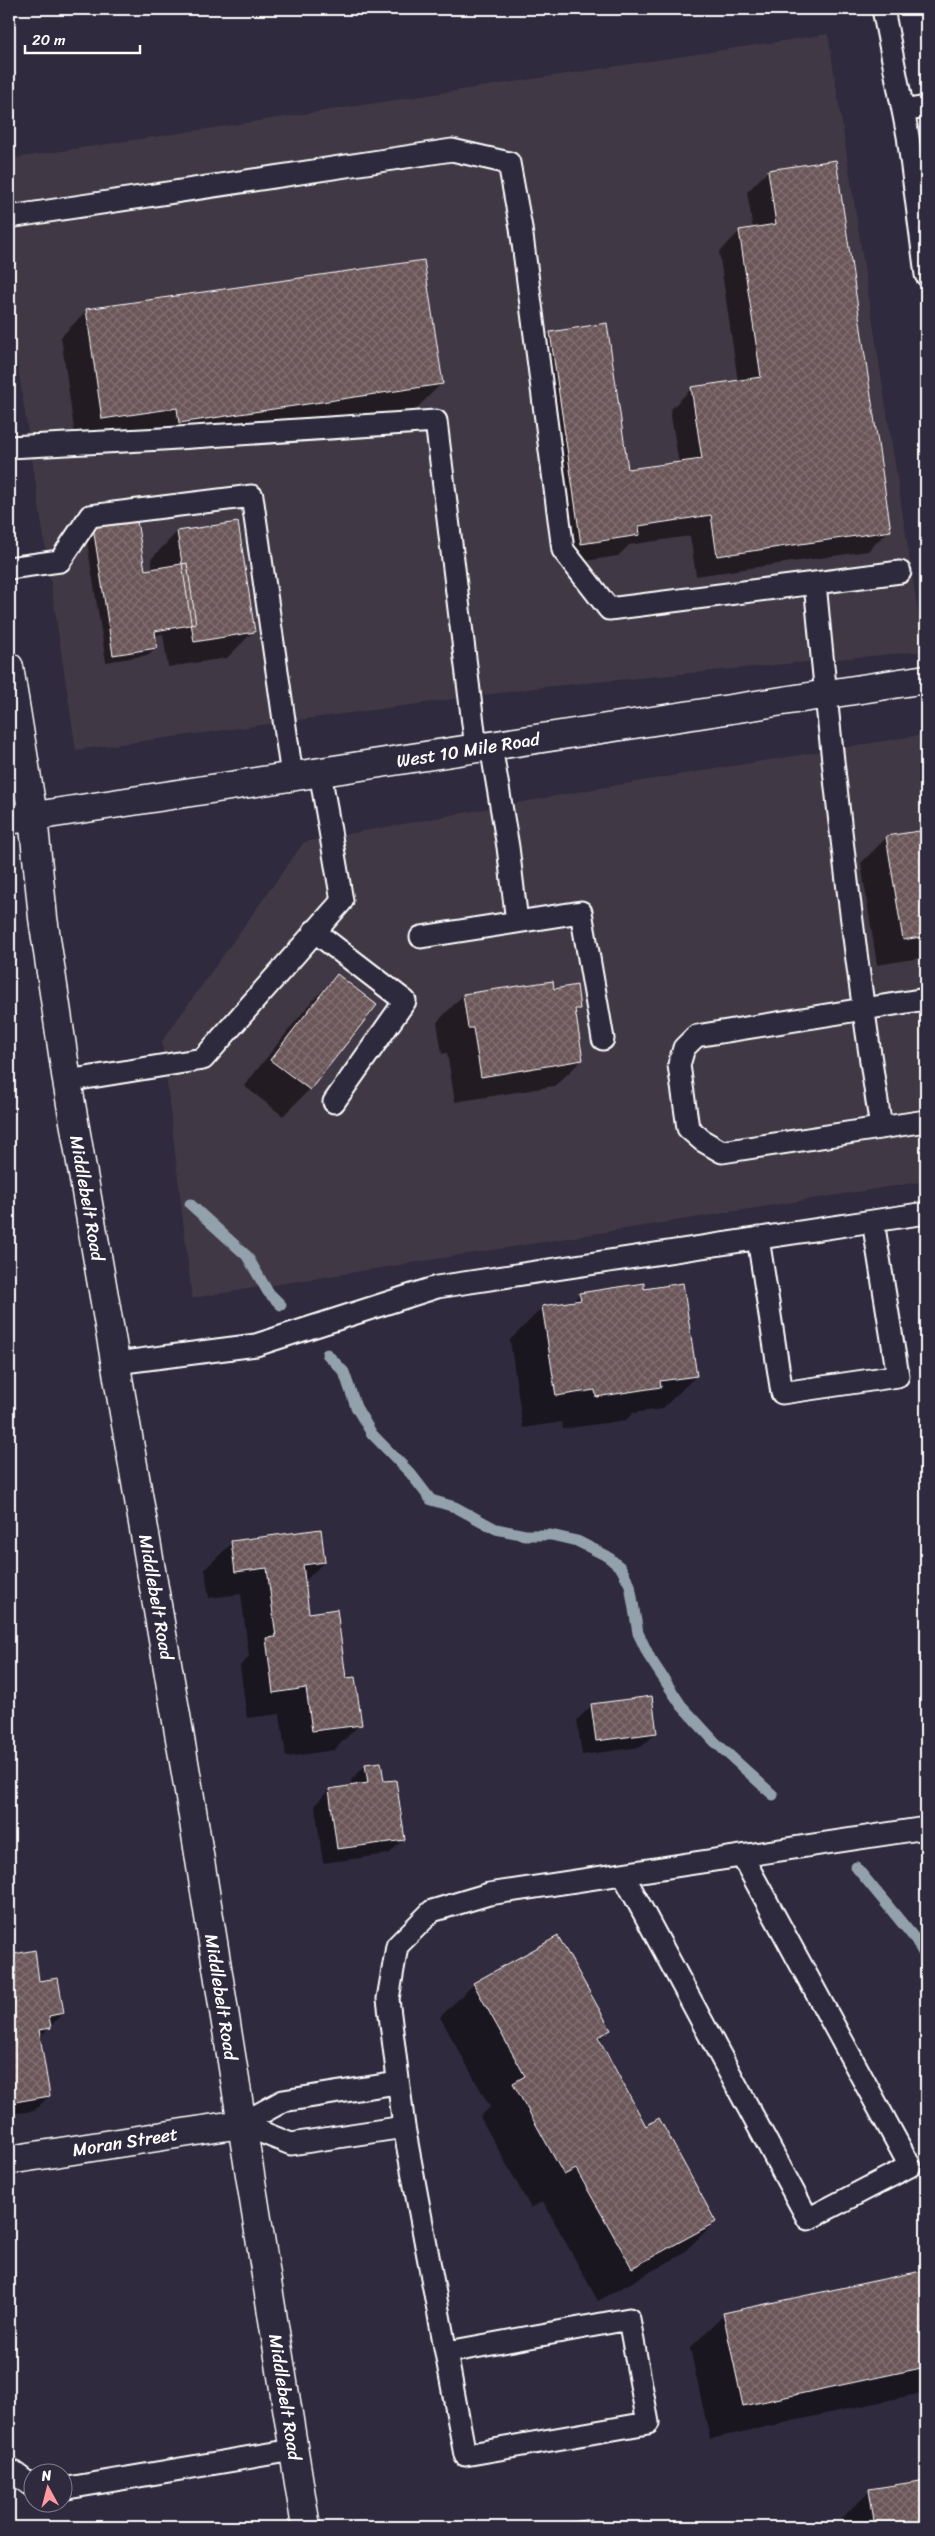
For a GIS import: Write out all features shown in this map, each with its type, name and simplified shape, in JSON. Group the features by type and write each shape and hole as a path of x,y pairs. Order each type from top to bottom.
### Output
{"street":[{"name":"Middlebelt Road","path":"9,667 21,818 42,918 67,1081 189,1791 306,2527"},
{"name":"West 10 Mile Road","path":"21,818 926,680"},
{"name":"Moran Street","path":"9,2160 241,2124"}],"lane":[{"path":"883,9 903,111 926,275"},
{"path":"903,111 926,107"},
{"path":"9,217 452,150 509,163 521,228 563,550 609,609 900,572"},
{"path":"9,447 162,440 436,421 484,747 508,846 517,922"},
{"path":"9,568 60,561 90,516 252,496 292,776"},
{"path":"815,584 825,695 862,1008 881,1128"},
{"path":"67,1081 203,1059 342,901 320,772"},
{"path":"421,937 581,912 603,1039"},
{"path":"314,931 404,1001 334,1102"},
{"path":"926,999 696,1036 684,1048 679,1065 688,1128 703,1142 722,1152 926,1121"},
{"path":"116,1363 256,1345 437,1287 926,1213"},
{"path":"758,1238 782,1393 792,1392 898,1376 873,1221"},
{"path":"448,2352 630,2319 648,2422 466,2455 397,2083 388,1999 397,1946 432,1911 489,1894 926,1828"},
{"path":"623,1874 808,2218 910,2166 742,1856"},
{"path":"241,2124 283,2101 397,2083"},
{"path":"241,2124 291,2144 404,2126"},
{"path":"72,2487 293,2450"},
{"path":"9,2469 22,2479"}],"shaded area":[{"path":"828,34 924,651 543,687 76,750 9,307 9,159"},
{"path":"926,734 926,1181 192,1298 162,1041 304,842 588,790"}],"building":[{"path":"836,160 891,531 717,556 711,515 639,526 640,535 581,544 550,332 607,323 628,469 702,459 691,387 761,377 739,230 776,224 768,170"},
{"path":"424,260 443,384 179,423 177,408 102,419 86,309"},
{"path":"137,521 145,570 187,563 196,624 155,631 157,648 113,655 93,527"},
{"path":"238,522 255,632 194,642 177,531"},
{"path":"926,830 926,936 903,940 886,836"},
{"path":"337,974 377,1005 310,1090 270,1060"},
{"path":"553,981 554,989 577,985 580,1009 575,1009 583,1060 481,1077 473,1028 468,1028 463,994"},
{"path":"644,1283 644,1289 683,1283 697,1376 660,1381 661,1387 596,1397 595,1390 556,1396 542,1306 581,1300 579,1293"},
{"path":"321,1529 325,1562 303,1565 309,1613 337,1609 346,1678 355,1677 362,1725 312,1731 306,1688 273,1693 266,1638 276,1637 267,1568 235,1572 231,1541"},
{"path":"652,1696 657,1733 596,1741 591,1704"},
{"path":"381,1762 384,1781 396,1780 405,1840 337,1849 329,1789 368,1783 365,1764"},
{"path":"558,1936 611,2030 598,2037 646,2126 659,2118 716,2222 632,2268 576,2169 564,2175 513,2083 525,2076 473,1983"},
{"path":"35,1950 39,1981 58,1978 64,2013 49,2016 51,2028 39,2030 50,2096 9,2103 9,1955"},
{"path":"926,2270 926,2367 743,2406 723,2313"},
{"path":"926,2480 926,2527 875,2527 869,2489"},
{"path":"591,2519 592,2527 540,2527"}],"waterway":[{"path":"190,1204 247,1256 268,1292 281,1305"},
{"path":"327,1354 344,1372 356,1407 372,1434 411,1474 431,1500 455,1507 496,1529 525,1535 551,1535 577,1541 607,1556 621,1568 630,1585 638,1633 650,1658 681,1705 715,1742 773,1795"},
{"path":"856,1867 916,1940 926,1958"}]}
